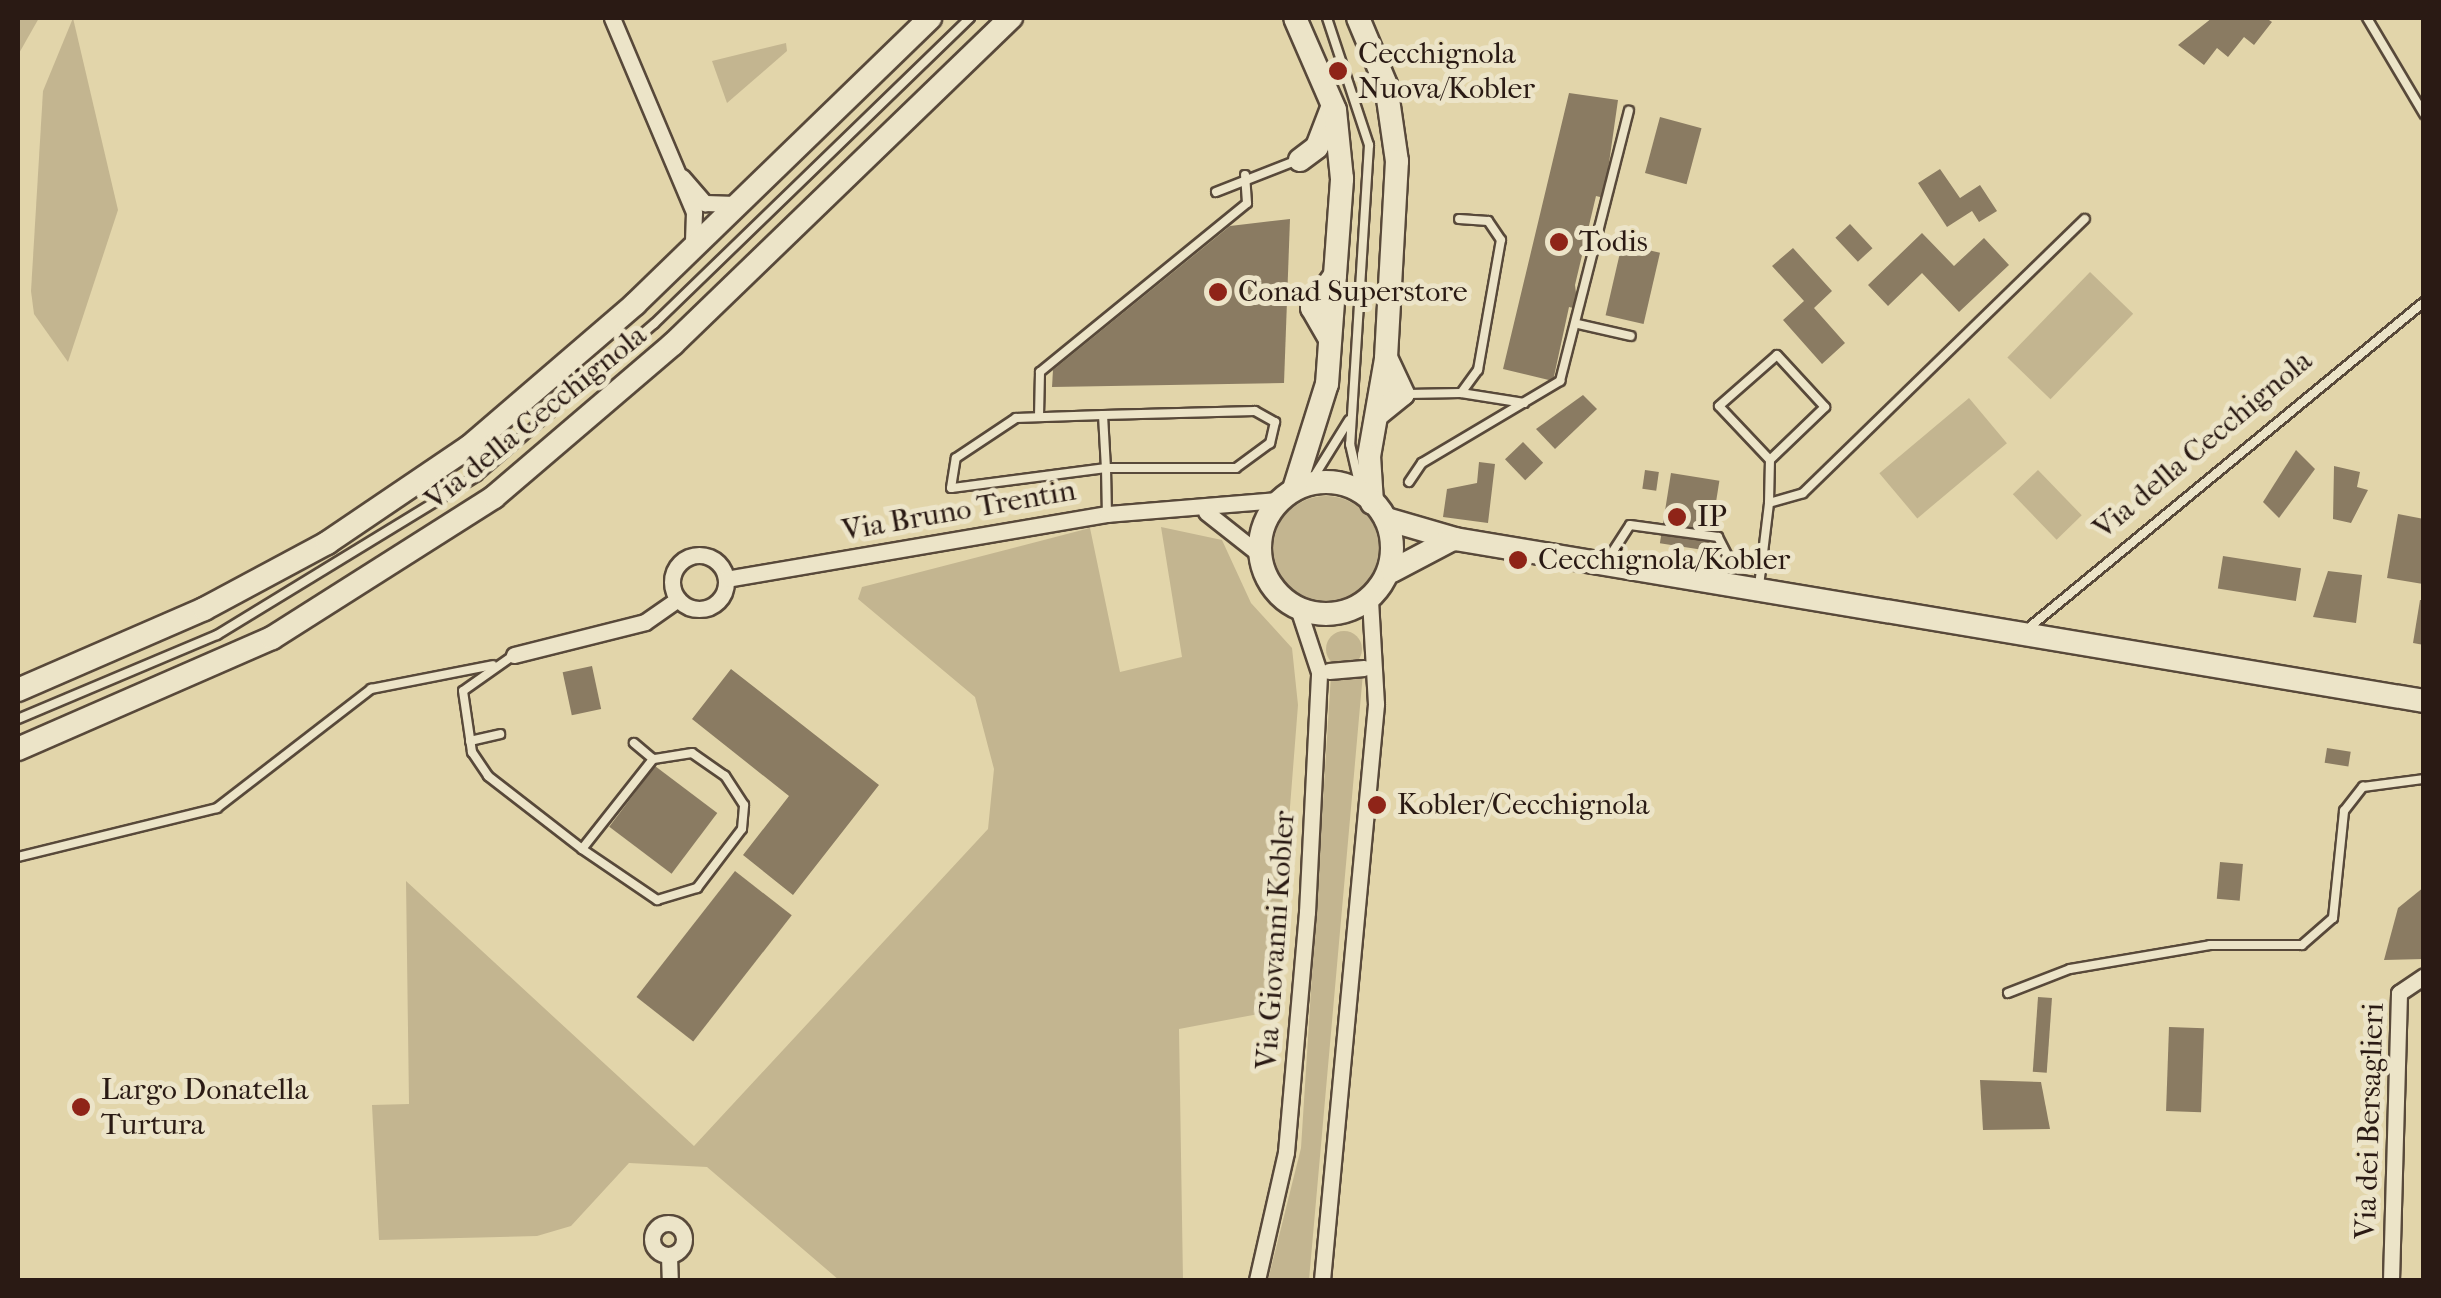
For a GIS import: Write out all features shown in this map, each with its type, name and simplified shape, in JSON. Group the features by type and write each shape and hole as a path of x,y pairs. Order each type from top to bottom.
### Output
{"street":[{"path":"612,18 698,230 687,252"},
{"name":"Via della Cecchignola","path":"18,690 149,638 326,543 469,447 687,252 930,18"},
{"name":"Via della Cecchignola","path":"18,748 272,638 494,497 674,344 1010,18"},
{"path":"1259,554 1262,520 1294,490 1322,409 1331,342 1312,308 1336,272 1340,206 1328,91 1295,18"},
{"path":"1358,18 1386,85 1397,160 1386,358 1377,415 1374,506 1392,571"},
{"path":"1328,91 1329,123 1300,160 1329,176 1340,206"},
{"path":"676,170 705,203 740,202"},
{"path":"1377,415 1402,394 1386,358"},
{"path":"1294,490 1374,506 1455,539 2424,701"},
{"name":"Via Bruno Trentin","path":"514,655 645,622 678,599 710,607 726,580 1107,514 1202,510 1294,490"},
{"path":"1202,510 1259,554 1297,605 1335,614 1370,601 1392,571 1455,539"},
{"path":"678,599 676,567 694,555 716,560 726,580"},
{"path":"1322,1280 1376,704 1370,601"},
{"name":"Via Giovanni Kobler","path":"1257,1280 1286,1152 1307,912 1320,672 1297,605"},
{"path":"1329,671 1364,668"},
{"name":"Via dei Bersaglieri","path":"2392,1280 2399,993 2424,976"},
{"path":"669,1256 670,1280"}],"lane":[{"name":"Via della Cecchignola","path":"18,719 232,627 477,476 654,324 970,18"},
{"path":"1327,18 1369,146 1351,416 1374,506"},
{"path":"2366,18 2424,114"},
{"path":"1409,482 1422,463 1560,380 1578,324 1629,111"},
{"path":"1216,192 1245,175 1300,160"},
{"path":"1039,416 1040,372 1247,204 1245,175"},
{"path":"1459,220 1488,221 1501,240 1478,370 1461,392"},
{"path":"1768,503 1803,494 2085,220"},
{"name":"Via della Cecchignola","path":"2021,634 2424,302"},
{"path":"1578,324 1631,336"},
{"path":"1758,590 1770,460 1825,407 1777,355 1720,406 1770,460"},
{"path":"1402,394 1461,392 1524,402"},
{"path":"1255,411 1275,422 1270,443 1236,468 1106,468 952,488 956,458 977,439 1039,416 1104,415 1255,411"},
{"path":"1104,415 1107,514"},
{"path":"1294,490 1351,416"},
{"path":"1606,563 1630,524 1718,537 1728,557 1721,582"},
{"path":"18,857 217,808 371,689 492,664 514,655"},
{"path":"492,664 462,694 470,741 488,776 582,849 650,898 697,888 742,829 744,805 725,776 692,753 653,760 582,849"},
{"path":"470,741 500,734"},
{"path":"634,744 653,760"},
{"path":"2008,993 2070,969 2210,945 2302,945 2333,918 2344,811 2363,787 2424,779"}],"shaded area":[{"path":"18,18 39,18 18,55"},
{"path":"73,18 118,210 68,362 34,314 31,291 43,91"},
{"path":"786,43 787,51 727,103 712,61"},
{"path":"2090,272 2133,314 2050,399 2007,358"},
{"path":"1969,398 2007,443 1917,518 1879,473"},
{"path":"2038,470 2082,515 2057,540 2013,494"},
{"path":"1326,496 1346,500 1363,512 1375,529 1379,549 1375,569 1363,586 1346,598 1326,602 1306,598 1289,586 1277,569 1273,549 1277,529 1289,512 1306,500"},
{"path":"1161,527 1222,540 1251,603 1292,648 1298,705 1274,1011 1179,1029 1183,1280 839,1280 707,1167 629,1163 571,1226 537,1236 379,1240 372,1105 409,1104 406,881 694,1146 988,829 994,769 975,697 858,599 862,587 1090,528 1120,672 1182,657"},
{"path":"1344,631 1357,636 1362,649 1357,662 1344,667 1331,662 1326,649 1331,636"},
{"path":"1363,673 1309,1280 1268,1280 1301,1148 1331,675"}],"building":[{"path":"2212,18 2266,18 2272,22 2254,45 2244,37 2228,57 2217,48 2204,65 2178,45"},
{"name":"Todis","path":"1569,93 1618,100 1604,198 1596,196 1575,285 1578,309 1569,307 1553,381 1503,369"},
{"path":"1660,117 1702,128 1687,184 1645,173"},
{"path":"1940,169 1960,198 1980,185 1997,211 1979,222 1972,211 1947,227 1918,183"},
{"name":"Conad Superstore","path":"1290,219 1284,383 1052,387 1053,370 1230,226"},
{"path":"1850,224 1873,248 1858,262 1835,238"},
{"path":"1922,233 1954,266 1984,238 2009,265 1959,312 1922,273 1888,306 1868,285"},
{"path":"1622,244 1660,253 1644,324 1606,315"},
{"path":"1793,248 1832,291 1814,308 1845,343 1822,364 1783,320 1804,301 1772,266"},
{"path":"1583,395 1597,409 1555,449 1536,429"},
{"path":"1523,442 1543,463 1525,480 1505,459"},
{"path":"2296,450 2315,469 2279,518 2263,502"},
{"path":"1479,462 1495,464 1488,523 1443,517 1447,489 1477,483"},
{"path":"2334,466 2360,472 2357,487 2368,490 2351,523 2333,519"},
{"path":"1645,470 1659,472 1656,491 1642,489"},
{"path":"1671,473 1719,481 1708,551 1660,543"},
{"path":"2398,514 2424,519 2423,584 2387,578"},
{"path":"2223,556 2301,568 2296,601 2218,589"},
{"path":"2328,571 2362,575 2356,623 2313,617"},
{"path":"2420,600 2424,600 2424,645 2413,643"},
{"path":"592,666 601,709 572,715 563,672"},
{"path":"731,669 879,785 793,895 743,855 789,796 692,719"},
{"path":"2327,748 2351,752 2348,767 2325,763"},
{"path":"655,766 717,813 672,874 609,827"},
{"path":"2220,862 2243,864 2240,901 2217,899"},
{"path":"735,871 792,915 693,1041 636,997"},
{"path":"2424,887 2424,959 2384,960 2398,908"},
{"path":"2038,997 2052,998 2047,1073 2033,1072"},
{"path":"2169,1027 2204,1028 2201,1112 2166,1111"},
{"path":"1980,1080 2041,1082 2050,1129 1983,1130"}],"place":[{"name":"Cecchignola Nuova/Kobler","path":"1338,71"},
{"name":"Todis","path":"1559,242"},
{"name":"Conad Superstore","path":"1218,292"},
{"name":"IP","path":"1677,517"},
{"name":"Cecchignola/Kobler","path":"1518,560"},
{"name":"Kobler/Cecchignola","path":"1377,805"},
{"name":"Largo Donatella Turtura","path":"81,1107"}]}
